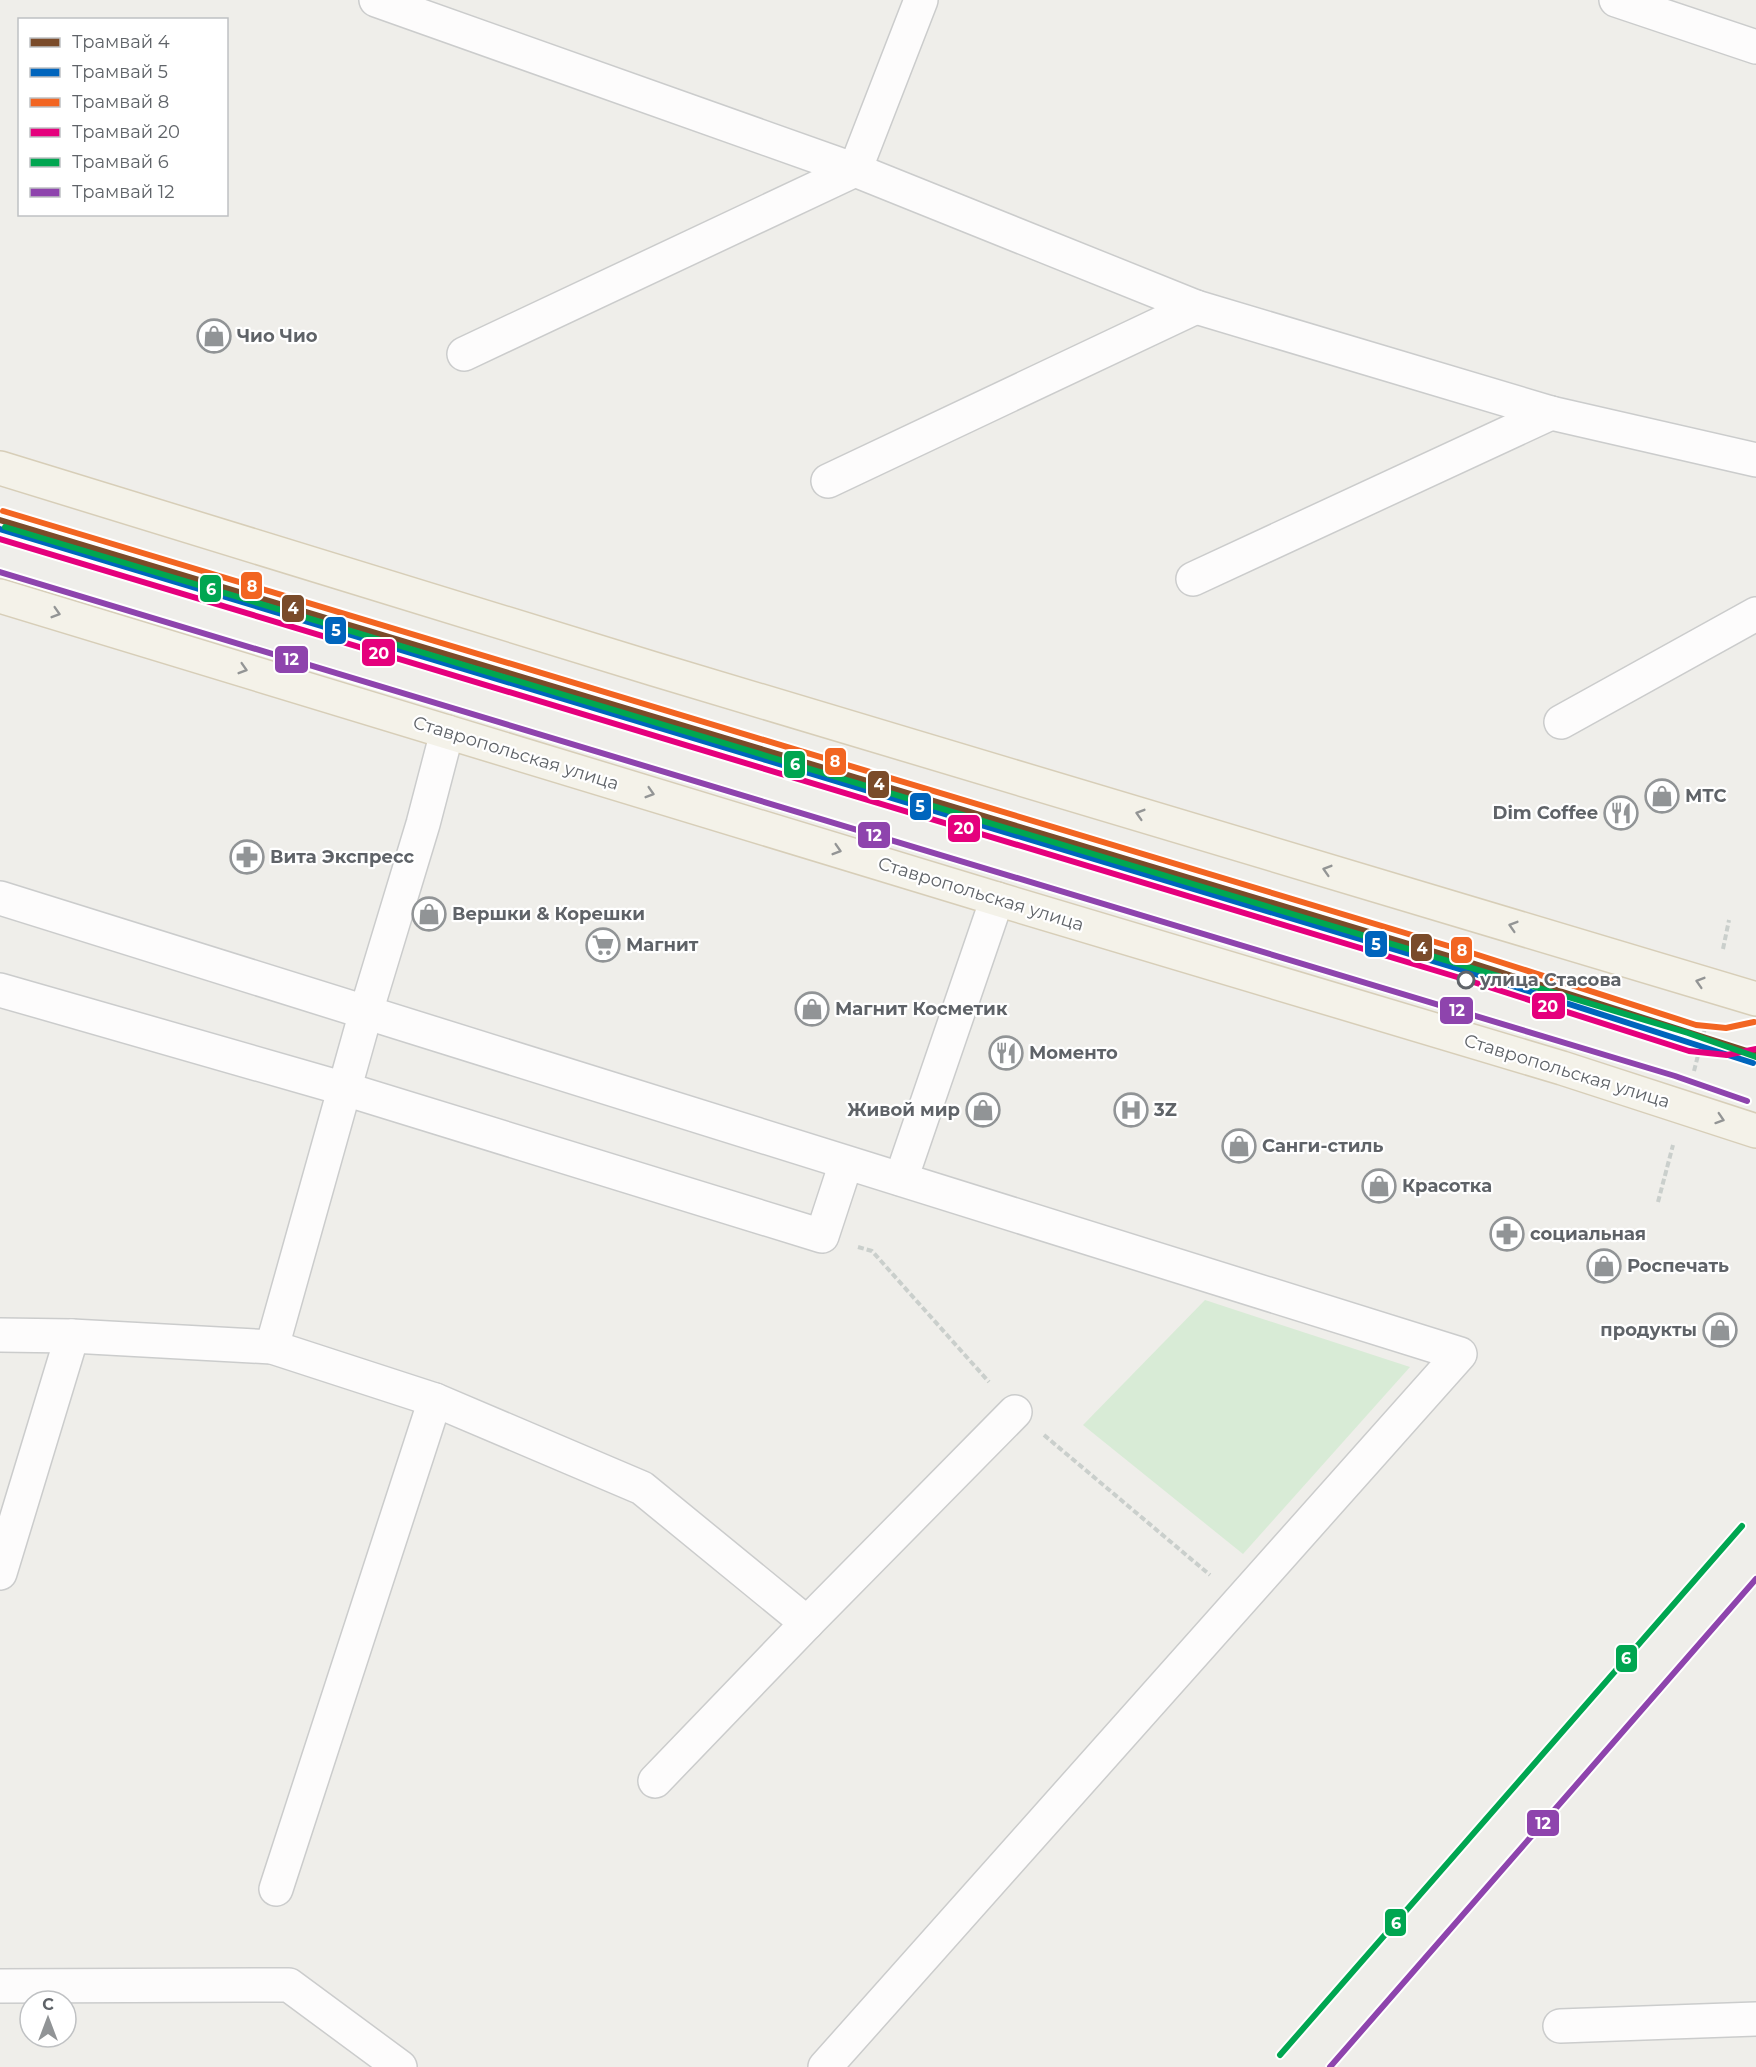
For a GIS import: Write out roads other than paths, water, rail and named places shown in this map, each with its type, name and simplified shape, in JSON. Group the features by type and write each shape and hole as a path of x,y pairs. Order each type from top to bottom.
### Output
{"main road":[{"path":"0,468 654,669 1756,999"},
{"name":"Ставропольская улица","path":"0,596 1562,1068 1756,1131"}],"lane":[{"path":"376,0 855,170 1196,307 1551,413 1756,460"},
{"path":"464,354 855,170 921,0"},
{"path":"1616,0 1756,46"},
{"path":"828,481 1196,307"},
{"path":"1193,579 1551,413"},
{"path":"1561,722 1756,614"},
{"path":"272,1347 366,1012 423,824 447,732"},
{"path":"0,898 1460,1354 825,2067"},
{"path":"901,1179 997,899"},
{"path":"0,990 345,1089 822,1236 846,1163"},
{"path":"0,1335 72,1336 272,1347 435,1400 642,1488 807,1623"},
{"path":"0,1573 72,1336"},
{"path":"276,1889 435,1400"},
{"path":"655,1781 1015,1412"},
{"path":"0,1986 289,1985 400,2067"},
{"path":"1560,2026 1756,2019"}],"tram line":[{"name":"8","path":"3,511 1475,954 1696,1025 1726,1028 1754,1022"},
{"name":"4","path":"0,520 1472,963 1756,1054"},
{"name":"6","path":"5,527 1688,1033 1756,1057"},
{"name":"5","path":"0,529 1469,972 1753,1063"},
{"name":"20","path":"0,539 1467,980 1689,1051 1727,1055 1756,1049"},
{"name":"12","path":"0,572 1675,1076 1747,1101"},
{"name":"6","path":"1280,2055 1742,1526"},
{"name":"12","path":"1330,2067 1756,1579"}],"place":[{"name":"Чио Чио","path":"214,336"},
{"name":"МТС","path":"1662,796"},
{"name":"Dim Coffee","path":"1621,813"},
{"name":"Вита Экспресс","path":"247,857"},
{"name":"Вершки & Корешки","path":"429,914"},
{"name":"Магнит","path":"603,945"},
{"name":"улица Стасова","path":"1466,980"},
{"name":"Магнит Косметик","path":"812,1009"},
{"name":"Моменто","path":"1006,1053"},
{"name":"Живой мир","path":"983,1110"},
{"name":"3Z","path":"1131,1110"},
{"name":"Санги-стиль","path":"1239,1146"},
{"name":"Красотка","path":"1379,1186"},
{"name":"социальная","path":"1507,1234"},
{"name":"Роспечать","path":"1604,1266"},
{"name":"продукты","path":"1720,1330"}]}
